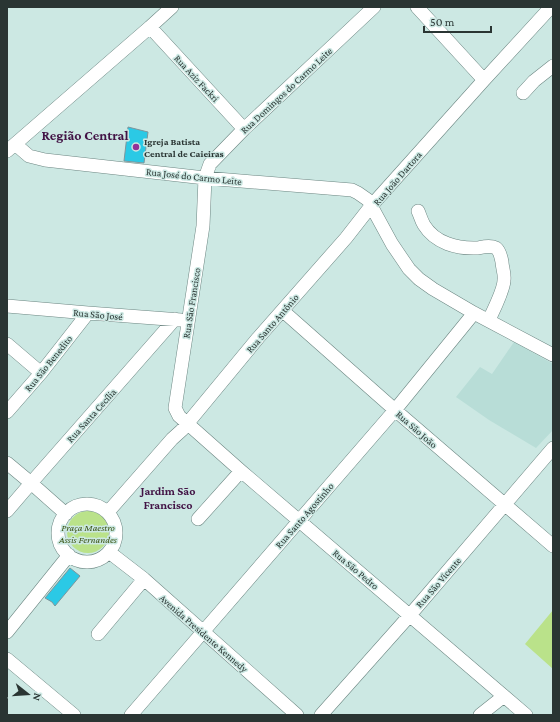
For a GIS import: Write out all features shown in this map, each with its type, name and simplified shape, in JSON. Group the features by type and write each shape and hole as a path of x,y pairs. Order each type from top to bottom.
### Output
{"street":[{"name":"Rua Domingos do Carmo Leite","path":"205,178 210,164 244,129 374,7"},
{"path":"417,7 484,80"},
{"name":"Rua João Dartora","path":"551,7 371,206 392,244 409,269 419,280 474,313 553,355"},
{"path":"11,148 150,27 163,10"},
{"name":"Rua Aziz Fackri","path":"150,27 244,129"},
{"path":"524,93 534,81 553,66"},
{"name":"Rua José do Carmo Leite","path":"11,148 29,156 45,160 205,178 352,190 364,196 371,206"},
{"name":"Rua São Francisco","path":"177,412 175,408 203,226 205,178"},
{"name":"Rua Santo Antônio","path":"108,512 172,438 182,430 258,338 346,238 371,206"},
{"path":"418,210 424,226 441,242 452,246 466,248 489,246 496,248 501,255 504,280 489,320"},
{"name":"Rua São José","path":"7,306 188,320"},
{"name":"Rua São João","path":"283,311 553,546"},
{"name":"Rua São Benedito","path":"7,412 41,373 88,313"},
{"name":"Rua Santo Agostinho","path":"131,715 395,410 474,313"},
{"name":"Rua Santa Cecília","path":"7,511 175,319"},
{"path":"7,344 41,373"},
{"path":"177,412 179,416 187,423"},
{"name":"Rua Santo Antônio","path":"172,438 177,412"},
{"name":"Rua São Pedro","path":"187,423 526,715"},
{"name":"Rua São Vicente","path":"321,715 410,615 553,448"},
{"path":"7,463 31,482 66,514"},
{"path":"198,519 242,471"},
{"path":"83,504 92,504 101,507 108,512 116,529 116,538 109,552 92,561 76,559 69,555 63,548 59,539 61,520 66,514 74,507 83,504"},
{"name":"Avenida Presidente Kennedy","path":"109,552 144,579 298,715"},
{"path":"7,632 69,555"},
{"path":"98,634 144,579"},
{"path":"7,659 74,715"},
{"path":"480,715 504,696"}],"shaded area":[{"path":"514,342 553,364 553,430 536,448 489,420 456,397 480,367 492,374"}],"green space":[{"name":"Praça Maestro Assis Fernandes","path":"88,511 103,517 109,532 103,547 88,553 73,547 67,532 73,517"},
{"path":"553,610 553,669 525,644"}],"building":[{"name":"Igreja Batista Central de Caieiras","path":"128,127 148,132 144,163 124,161"},
{"path":"70,568 80,576 55,606 52,602 45,598"}],"place":[{"name":"Igreja Batista Central de Caieiras","path":"136,147"}],"district":[{"name":"Região Central","path":"85,135"},
{"name":"Jardim São Francisco","path":"168,498"}]}
